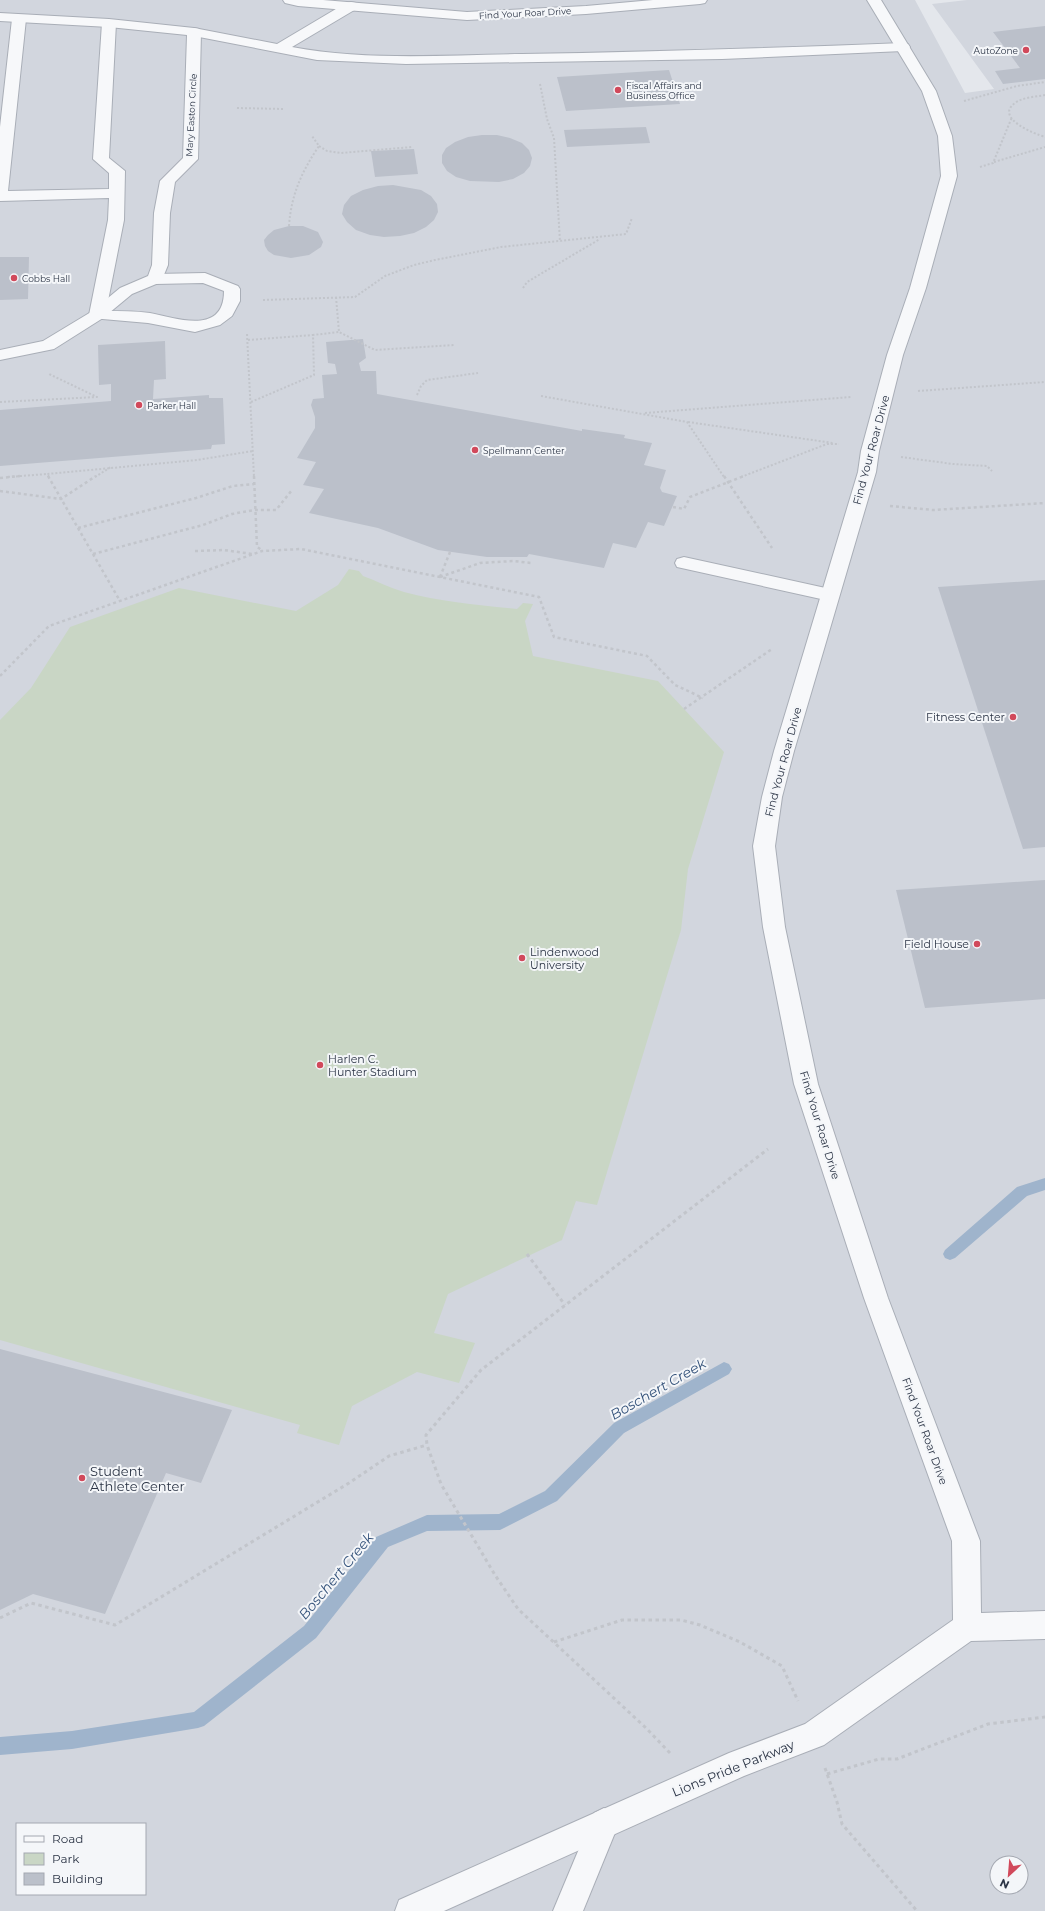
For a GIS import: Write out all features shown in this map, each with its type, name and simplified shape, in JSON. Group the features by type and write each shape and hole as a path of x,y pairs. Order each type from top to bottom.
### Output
{"street":[{"name":"Find Your Roar Drive","path":"290,0 298,2 467,16 586,10 700,0"},
{"name":"Find Your Roar Drive","path":"335,0 351,6"},
{"name":"Find Your Roar Drive","path":"874,0 932,98 945,136 950,176 918,288 895,355 870,451 867,472 770,804 764,846 774,927 806,1084 876,1298 966,1541 967,1627"},
{"path":"279,50 351,6"},
{"path":"0,17 109,23 194,32 279,50 317,56 419,60 722,55 903,47"},
{"path":"19,19 0,196 116,192"},
{"path":"97,315 116,220 117,171 101,159 109,23"},
{"name":"Mary Easton Circle","path":"155,279 160,265 162,213 168,181 190,159 194,32"},
{"path":"0,355 48,345 97,315 126,291 155,279 205,278 232,289 232,301 226,313 214,322 194,327 148,318 97,315"},
{"path":"684,563 830,595"},
{"path":"967,1627 1045,1625"},
{"name":"Lions Pride Parkway","path":"410,1911 739,1763 814,1735 967,1627"},
{"path":"568,1911 604,1823"}],"path":[{"path":"538,78 554,138 560,242"},
{"path":"961,102 1017,86 1045,82"},
{"path":"1045,95 1019,102 1012,106 1011,113 1014,122 1024,130 1045,137"},
{"path":"237,108 284,109"},
{"path":"993,163 1012,116"},
{"path":"312,136 319,146 327,151 341,153 412,147"},
{"path":"289,226 289,208 295,190 304,167 319,146"},
{"path":"980,167 1045,147"},
{"path":"232,301 355,297 384,276 421,263 501,247 626,234 632,218"},
{"path":"523,288 527,282 603,237"},
{"path":"336,297 339,332"},
{"path":"247,328 257,547 262,551"},
{"path":"248,340 339,332 376,350 454,345"},
{"path":"251,402 314,375 314,335"},
{"path":"417,395 421,386 427,380 478,373"},
{"path":"0,402 97,397 48,374"},
{"path":"918,391 1045,382"},
{"path":"541,396 687,422 844,444 827,444 690,497 684,509 673,507"},
{"path":"640,413 851,397"},
{"path":"687,422 772,548"},
{"path":"0,478 197,460 253,451"},
{"path":"897,456 924,461 987,466 992,471"},
{"path":"0,491 61,499 111,467"},
{"path":"46,474 120,601"},
{"path":"78,528 196,498 233,486 254,484"},
{"path":"93,554 203,525 232,514 255,510 276,510 292,490"},
{"path":"889,506 933,510 1045,502"},
{"path":"195,551 214,549 232,550 252,554"},
{"path":"0,676 49,626 252,554 262,551 301,549 538,597 554,637 647,656 675,684 692,694 703,698"},
{"path":"440,577 450,552"},
{"path":"440,577 480,563 514,561 531,563"},
{"path":"684,709 703,698 772,649"},
{"path":"697,1782 646,1728 518,1609 495,1575 441,1484 427,1445 426,1435 481,1370 768,1149"},
{"path":"527,1254 565,1305"},
{"path":"0,1618 31,1603 115,1625 350,1483 389,1456 427,1445"},
{"path":"554,1642 622,1620 681,1620 700,1625 740,1642 782,1666 814,1735 838,1802 842,1824 918,1911"},
{"path":"827,1774 879,1759 897,1759 988,1724 1045,1717"}],"shaded area":[{"name":"Lindenwood University","path":"0,0 915,0 965,93 994,89 932,4 967,0 1045,0 1045,1911 0,1911"}],"green space":[{"name":"Harlen C. Hunter Stadium","path":"349,569 359,571 363,576 399,590 432,598 460,603 517,609 523,603 533,604 525,621 533,656 658,681 724,752 688,869 681,930 597,1205 576,1201 562,1240 448,1294 434,1333 475,1343 459,1383 417,1372 352,1406 339,1445 297,1433 300,1425 0,1340 0,720 31,688 70,627 179,588 296,611 338,585"}],"building":[{"name":"AutoZone","path":"1045,26 1045,79 1003,84 995,71 1020,68 993,32"},
{"name":"Fiscal Affairs and Business Office","path":"669,70 680,104 566,111 557,77"},
{"path":"646,127 650,143 567,147 564,130"},
{"path":"497,135 522,143 529,150 532,158 530,166 524,173 513,179 499,182 470,181 456,177 447,171 442,163 442,155 446,148 455,142 468,137"},
{"path":"414,149 418,174 375,177 371,151"},
{"path":"393,185 421,190 431,196 437,204 438,212 434,220 426,227 414,233 384,237 370,235 356,230 347,222 342,214 344,205 351,196 363,190 378,186"},
{"path":"289,226 303,226 318,232 323,242 321,247 309,255 291,258 274,255 268,251 264,240 268,235 274,230"},
{"name":"Cobbs Hall","path":"0,257 29,257 28,299 0,300"},
{"name":"Spellmann Center","path":"363,339 366,358 359,363 361,371 376,371 377,394 582,431 582,429 625,435 624,438 652,443 644,465 666,470 660,488 662,492 677,496 664,526 648,522 636,548 613,543 604,568 529,554 527,557 487,557 438,550 378,528 309,513 324,489 303,485 316,462 297,458 315,428 315,417 311,405 313,399 324,398 322,375 337,374 335,364 328,363 326,342"},
{"name":"Parker Hall","path":"165,341 166,379 154,380 153,399 209,395 209,398 223,398 225,444 212,445 211,449 0,466 0,410 111,401 111,384 99,385 98,345"},
{"name":"Fitness Center","path":"1045,580 1045,847 1023,849 938,587"},
{"name":"Field House","path":"1045,880 1045,999 925,1008 896,890"},
{"name":"Student Athlete Center","path":"0,1349 232,1410 201,1483 166,1473 105,1614 33,1594 0,1610"}],"waterway":[{"name":"Boschert Creek","path":"950,1254 1022,1191 1045,1184"},
{"name":"Boschert Creek","path":"0,1746 72,1740 198,1720 310,1632 382,1542 427,1523 500,1522 551,1496 619,1428 724,1369"}],"place":[{"name":"AutoZone","path":"1026,50"},
{"name":"Fiscal Affairs and Business Office","path":"618,90"},
{"name":"Cobbs Hall","path":"14,278"},
{"name":"Parker Hall","path":"139,405"},
{"name":"Spellmann Center","path":"475,450"},
{"name":"Fitness Center","path":"1013,717"},
{"name":"Field House","path":"977,944"},
{"name":"Lindenwood University","path":"522,958"},
{"name":"Harlen C. Hunter Stadium","path":"320,1065"},
{"name":"Student Athlete Center","path":"82,1478"}]}
